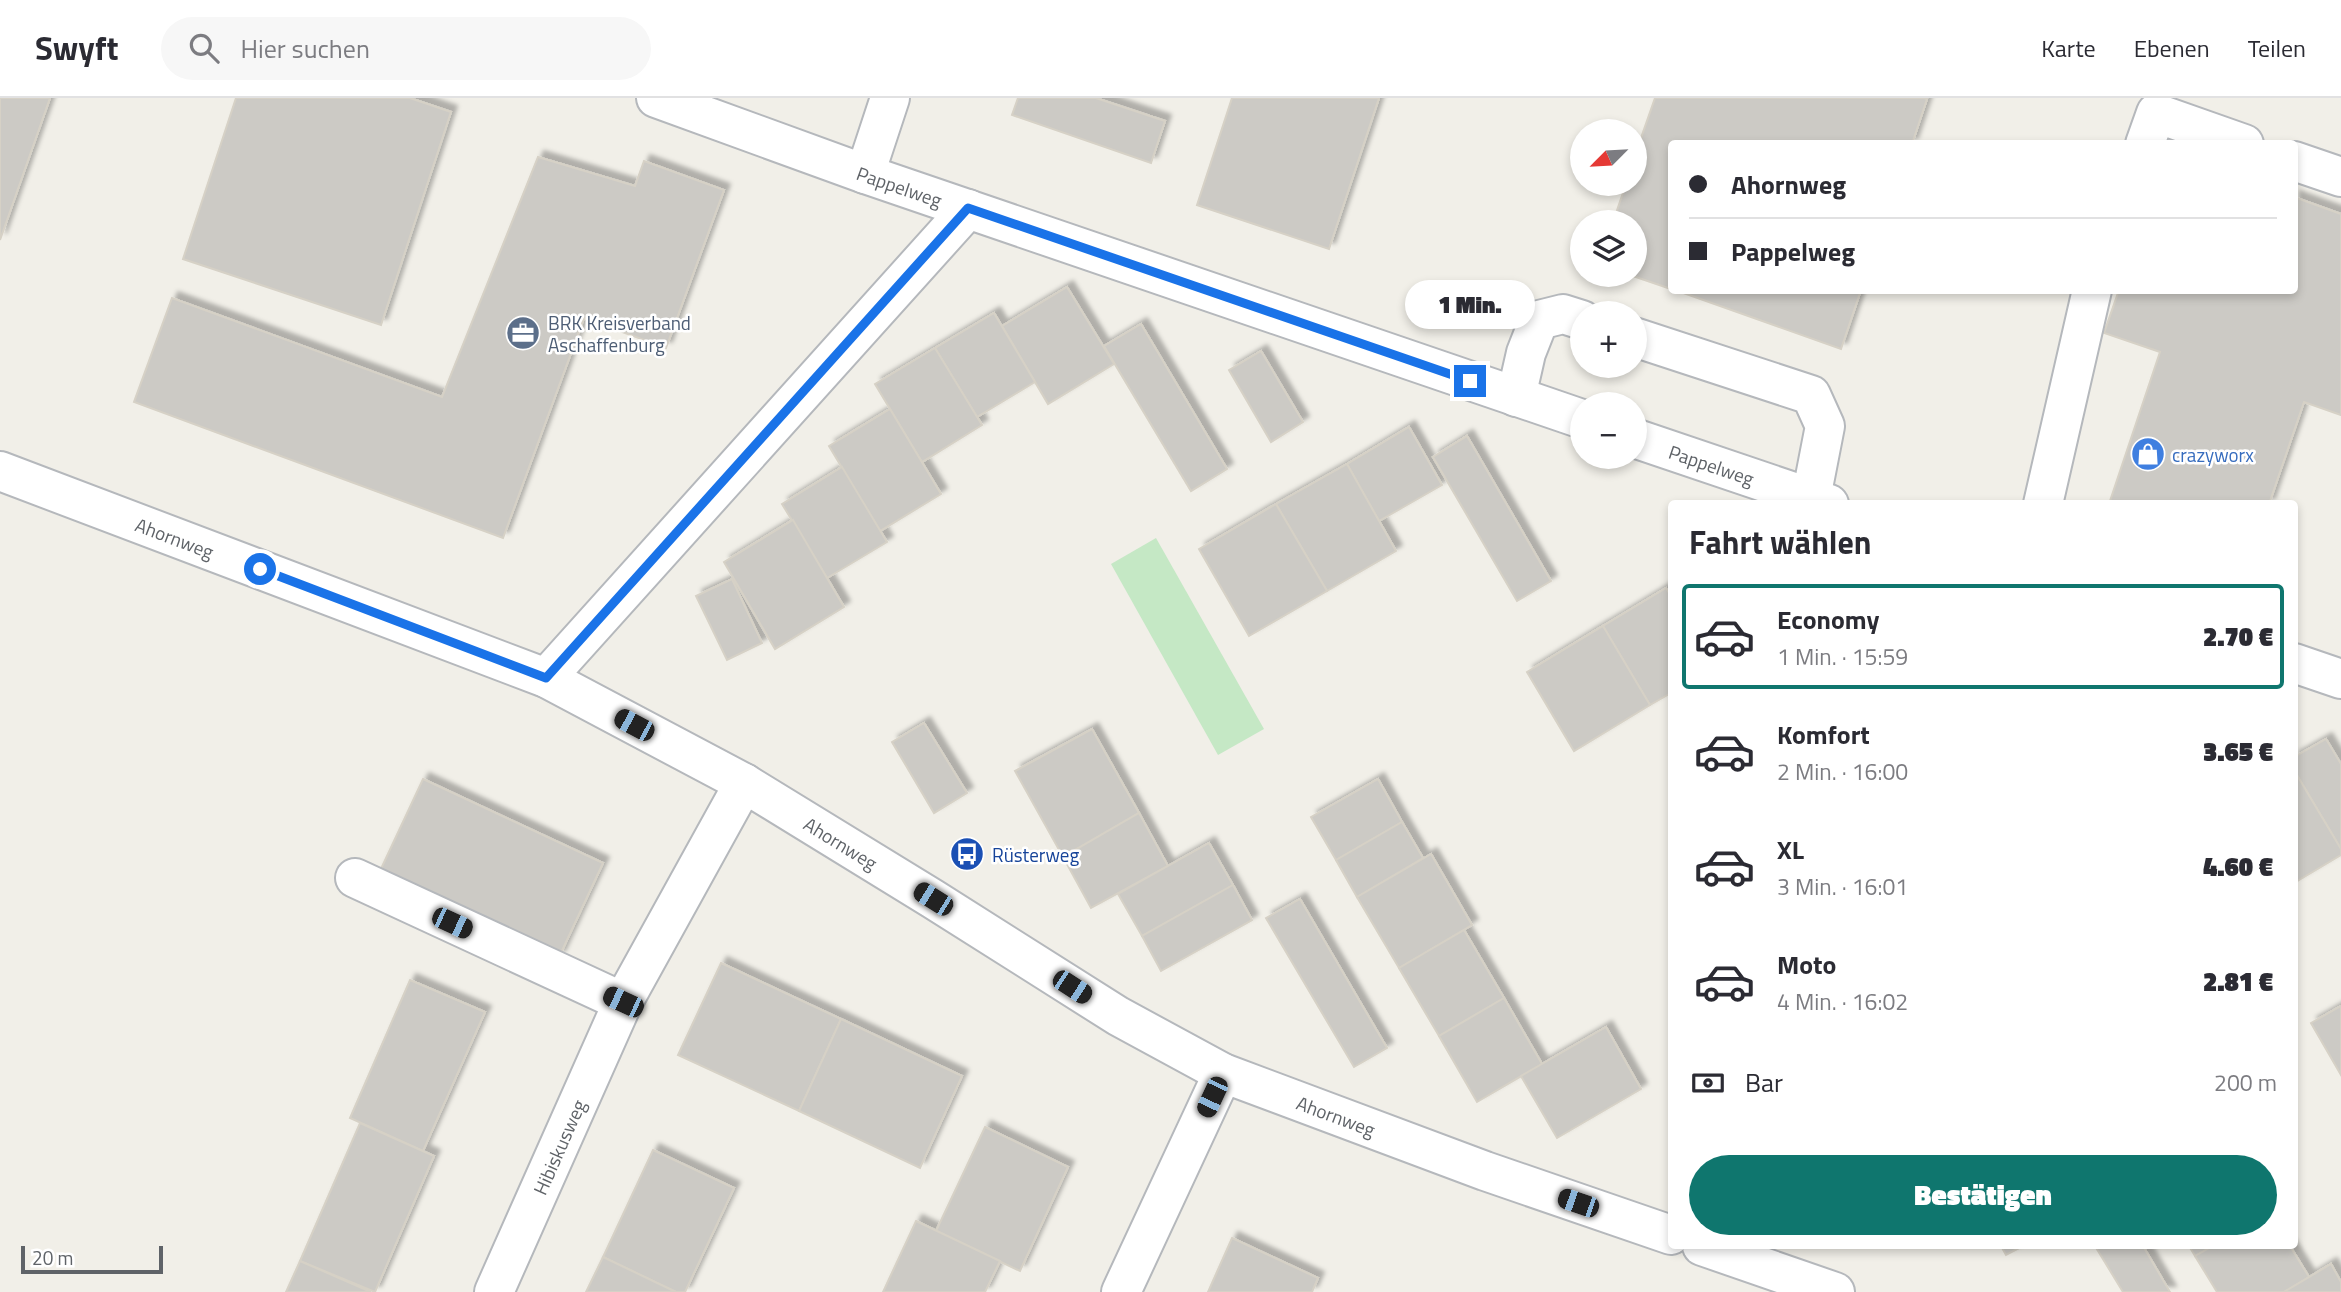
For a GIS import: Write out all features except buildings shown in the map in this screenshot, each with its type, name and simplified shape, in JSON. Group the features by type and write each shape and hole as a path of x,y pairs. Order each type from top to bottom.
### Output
{"street":[{"name":"Pappelweg","path":"656,98 865,174 1570,415"},
{"path":"865,174 890,98"},
{"path":"2146,140 2156,113 2233,140"},
{"path":"2298,162 2341,177"},
{"path":"546,678 968,208"},
{"path":"2044,500 2091,294"},
{"path":"1516,397 1526,354 1539,320 1563,314 1570,316"},
{"path":"1647,341 1811,395 1825,426 1820,500"},
{"name":"Pappelweg","path":"1647,442 1817,500"},
{"name":"Ahornweg","path":"0,471 546,678 744,783 1118,1016 1223,1073 1485,1171 1668,1234"},
{"path":"2298,664 2341,679"},
{"name":"Hibiskusweg","path":"494,1292 623,1002 744,783"},
{"path":"355,878 623,1002"},
{"path":"1121,1292 1223,1073"},
{"path":"1711,1249 1835,1292"}],"green space":[{"path":"1156,538 1264,729 1218,755 1111,564"}],"place":[{"name":"BRK Kreisverband Aschaffenburg","path":"523,333"},
{"name":"crazyworx","path":"2148,454"},
{"name":"Rüsterweg","path":"967,854"}],"route":[{"path":"260,569 546,678 968,208 1470,381"}]}
